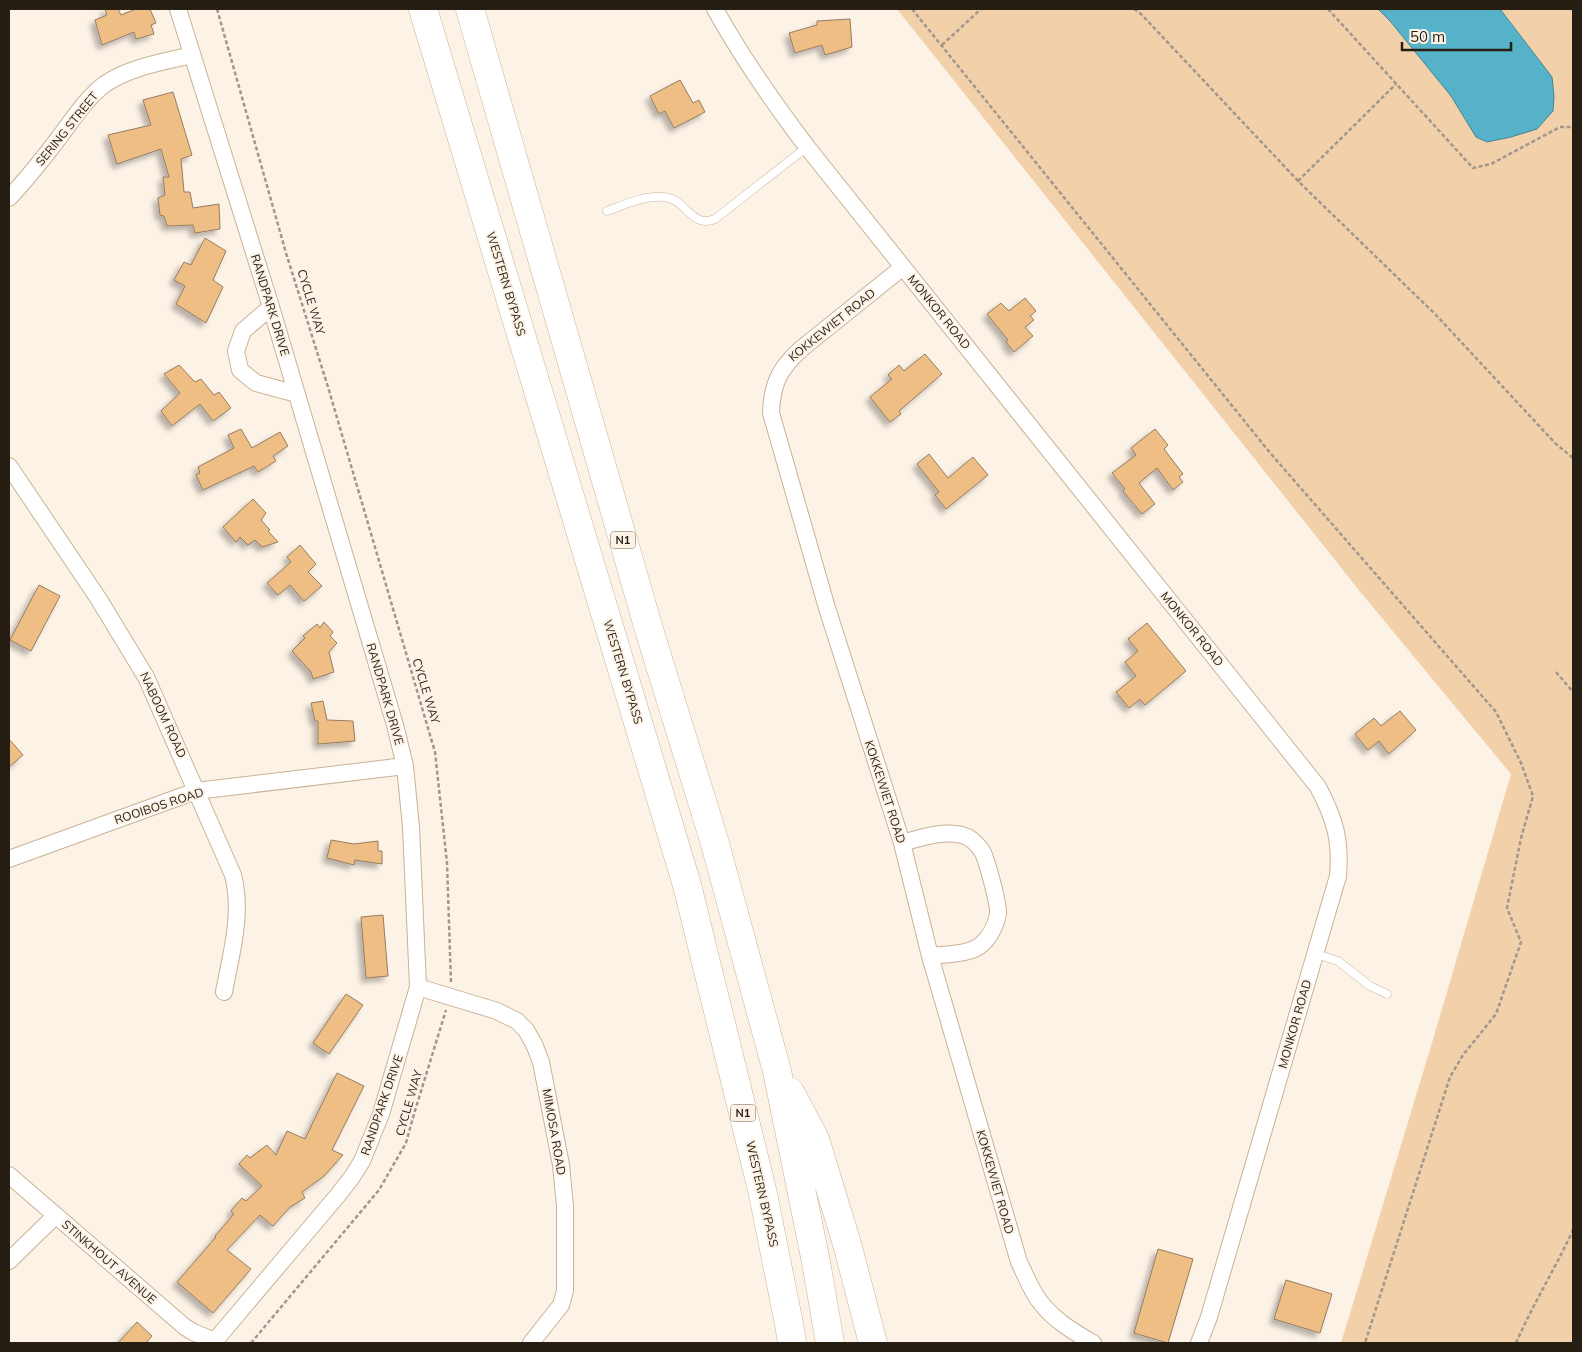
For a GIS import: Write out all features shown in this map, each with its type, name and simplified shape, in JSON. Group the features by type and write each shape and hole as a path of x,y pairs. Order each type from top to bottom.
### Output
{"highway":[{"name":"WESTERN BYPASS","path":"423,9 687,885 763,1194 790,1324 792,1343"},
{"name":"N1","path":"470,9 650,633 714,840 777,1071 816,1262 830,1343"},
{"path":"777,1071 815,1139 847,1244 873,1343"}],"street":[{"name":"RANDPARK DRIVE","path":"178,9 271,308 395,725 405,766 411,827 418,986 381,1114 362,1160 338,1195 214,1342"},
{"name":"MONKOR ROAD","path":"715,9 756,77 807,147 1318,787 1333,818 1339,854 1338,876 1209,1317 1199,1343"},
{"name":"SERING STREET","path":"9,198 32,173 74,117 103,85 127,73 192,55"},
{"name":"KOKKEWIET ROAD","path":"903,267 800,349 787,362 774,384 771,413 826,608 902,843 930,956 1019,1262 1040,1302 1052,1315 1073,1332 1093,1343"},
{"path":"271,308 243,331 236,351 240,370 256,383 297,394"},
{"name":"NABOOM ROAD","path":"9,466 92,589 146,677 233,876 238,904 224,992"},
{"name":"ROOIBOS ROAD","path":"9,859 196,791 405,766"},
{"path":"902,843 932,835 950,833 964,835 975,842 984,853 999,912 996,924 981,945 969,950 930,956"},
{"name":"MIMOSA ROAD","path":"418,986 497,1011 518,1021 534,1044 541,1062 561,1165 565,1206 565,1291 561,1305 531,1343"},
{"name":"STINKHOUT AVENUE","path":"9,1175 184,1327 214,1342"},
{"path":"9,1261 55,1216"}],"lane":[{"path":"607,211 662,196 677,200 700,221 710,222 807,147"},
{"path":"1316,954 1338,961 1370,986 1387,994"}],"path":[{"name":"CYCLE WAY","path":"217,9 286,253 328,387 435,752 447,863 451,986 406,1143 378,1190 251,1343"},
{"path":"912,9 1270,454 1496,712 1521,763 1532,796 1521,838 1507,908 1521,942 1496,1014 1463,1055 1450,1077 1365,1343"},
{"path":"942,46 981,9"},
{"path":"1134,9 1141,14 1298,181 1436,315 1556,444 1573,458"},
{"path":"1328,9 1473,168 1491,164 1560,127 1573,126"},
{"path":"1298,181 1396,84"},
{"path":"1556,672 1573,692"},
{"path":"1516,1343 1530,1311 1573,1230"}],"shaded area":[{"path":"897,9 1573,9 1573,1343 1341,1343 1511,774 1362,594"}],"water":[{"path":"1378,9 1500,9 1552,77 1553,111 1537,129 1487,142 1476,137 1451,96"}],"building":[{"path":"105,9 118,9 121,15 136,9 150,9 156,23 151,25 154,34 136,39 134,32 102,45 95,20 107,15"},
{"path":"850,19 852,47 825,55 822,45 795,53 789,33 817,25 817,21"},
{"path":"680,80 693,103 699,100 705,112 674,128 665,111 659,114 650,96"},
{"path":"173,92 192,155 181,159 184,192 190,192 193,208 219,204 220,229 195,233 193,225 167,226 164,216 160,215 158,198 165,195 163,177 169,177 161,149 117,164 108,135 151,125 143,100"},
{"path":"205,238 226,251 213,280 223,287 206,323 176,304 185,286 174,280 184,262 191,265"},
{"path":"1025,298 1036,311 1030,316 1034,320 1025,327 1033,336 1014,352 1006,342 1008,340 987,314 1001,303 1009,311"},
{"path":"925,354 942,374 899,411 901,414 890,422 870,397 892,379 888,375 899,365 904,371"},
{"path":"179,365 195,382 201,379 214,395 219,392 231,408 213,421 200,404 172,426 161,411 180,393 164,374"},
{"path":"241,429 252,448 280,432 288,446 273,456 276,461 258,472 254,466 203,490 196,475 200,473 198,467 234,448 228,435"},
{"path":"1155,429 1168,445 1164,449 1183,474 1179,477 1183,482 1173,490 1157,468 1139,483 1155,504 1142,514 1123,491 1125,489 1112,473 1136,455 1131,448"},
{"path":"929,454 948,478 973,457 988,475 946,509 935,495 939,492 917,464"},
{"path":"253,499 266,513 261,520 278,542 262,547 255,540 248,545 240,537 236,542 223,527"},
{"path":"300,545 316,564 308,572 322,586 304,601 290,585 278,595 267,583 291,562 287,557"},
{"path":"39,585 60,596 31,651 10,640"},
{"path":"324,622 333,632 330,636 337,643 329,652 334,672 313,679 311,672 292,651 305,638 303,636 317,624 320,628"},
{"path":"1147,623 1186,671 1145,705 1140,699 1129,708 1116,692 1136,676 1125,662 1138,651 1128,639"},
{"path":"323,701 327,720 353,721 355,741 318,744 318,721 315,721 311,703"},
{"path":"1400,711 1416,730 1389,754 1379,741 1368,750 1355,734 1374,718 1381,726"},
{"path":"9,739 23,755 9,767"},
{"path":"331,840 354,844 378,841 378,851 382,851 382,864 355,860 354,865 327,858"},
{"path":"383,915 388,976 366,978 361,917"},
{"path":"346,994 363,1005 329,1054 313,1043"},
{"path":"337,1073 364,1086 332,1150 343,1155 324,1176 302,1192 305,1198 290,1207 273,1226 260,1215 227,1250 251,1269 213,1313 177,1282 234,1214 231,1211 242,1198 246,1201 262,1186 239,1164 247,1155 250,1158 267,1145 276,1155 287,1131 305,1139"},
{"path":"1158,1249 1193,1259 1168,1343 1134,1333"},
{"path":"1286,1280 1332,1294 1320,1333 1274,1319"},
{"path":"137,1322 152,1336 146,1343 118,1343"}]}
